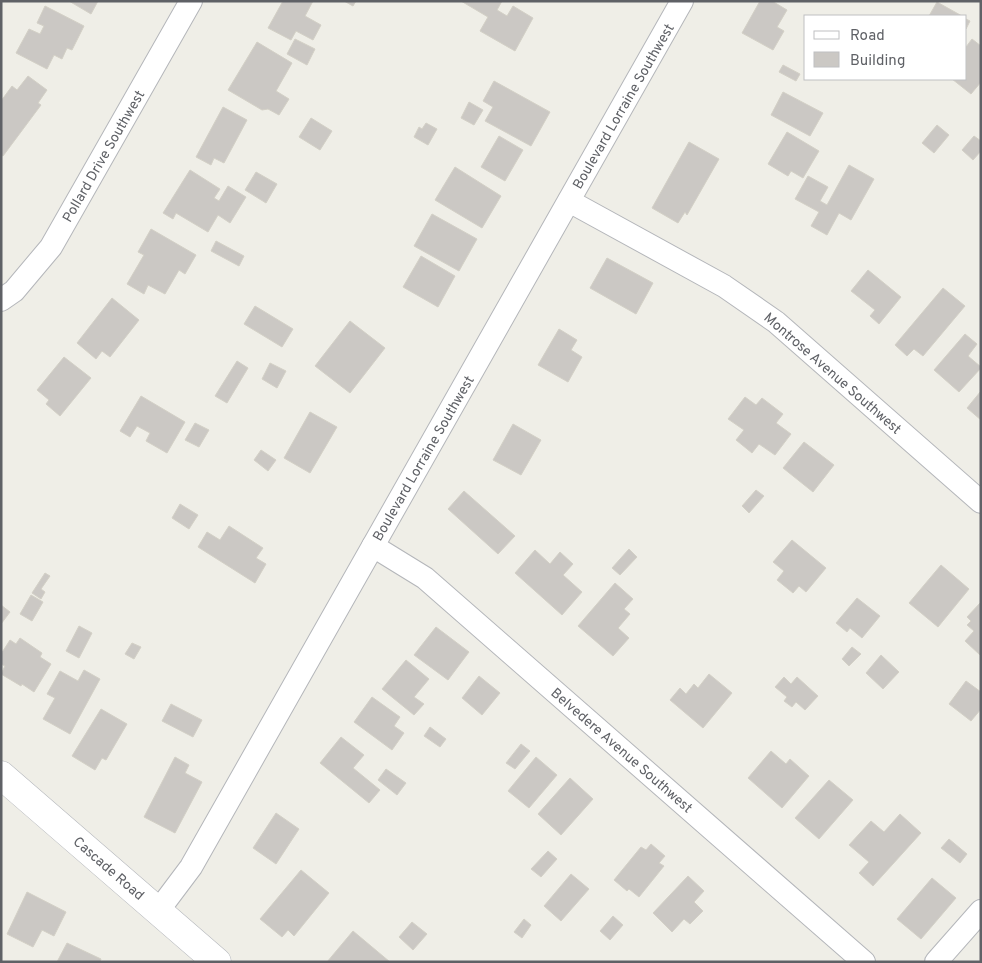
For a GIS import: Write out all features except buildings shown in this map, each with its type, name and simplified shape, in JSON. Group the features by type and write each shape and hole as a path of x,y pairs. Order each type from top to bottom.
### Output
{"main road":[{"name":"Cascade Road","path":"1,775 217,962"}],"street":[{"name":"Pollard Drive Southwest","path":"1,300 14,291 51,247 191,1"},
{"name":"Boulevard Lorraine Southwest","path":"158,911 191,867 682,1"},
{"name":"Montrose Avenue Southwest","path":"569,201 724,286 776,322 981,502"},
{"name":"Belvedere Avenue Southwest","path":"373,546 425,578 864,962"},
{"path":"936,962 981,911"}]}
